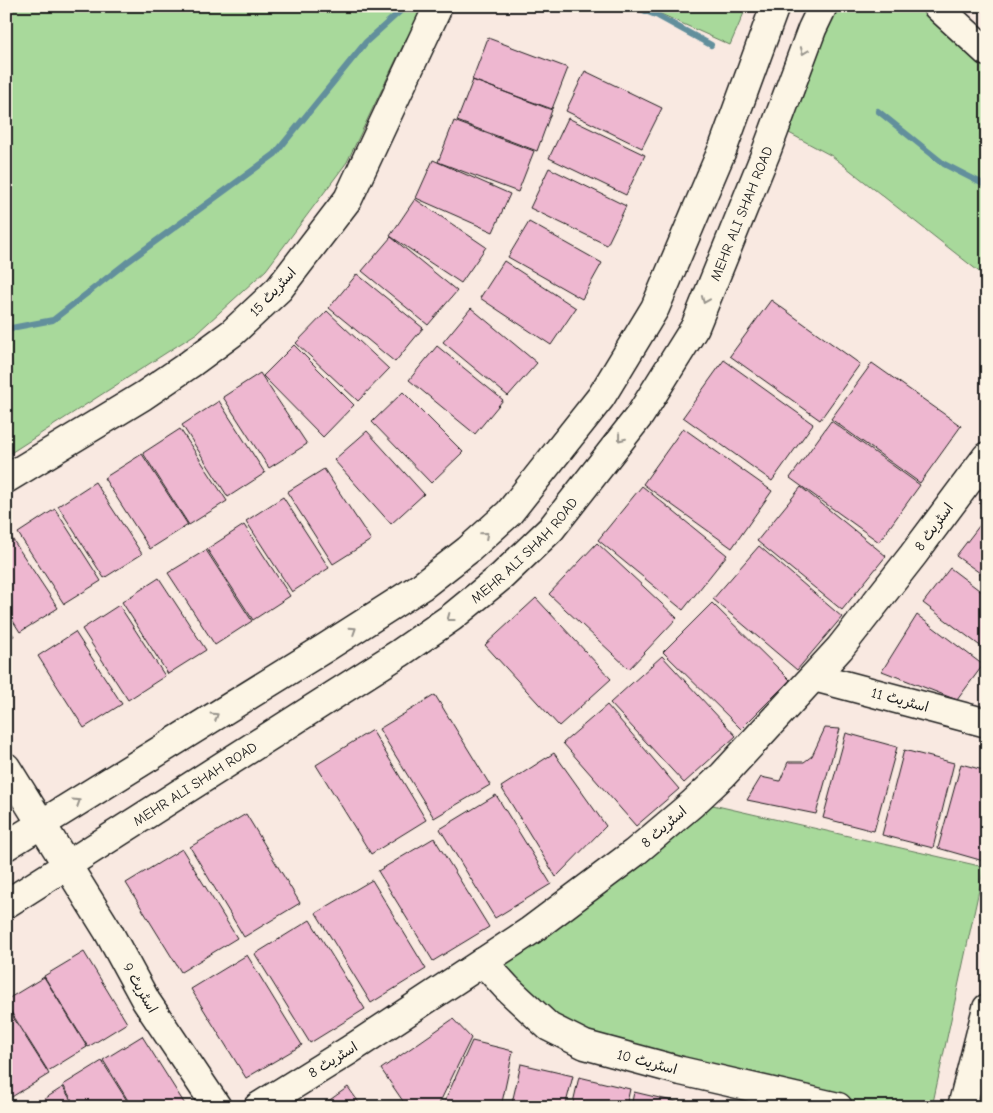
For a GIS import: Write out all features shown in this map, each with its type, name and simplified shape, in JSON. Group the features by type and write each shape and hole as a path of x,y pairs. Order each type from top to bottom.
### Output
{"street":[{"path":"6,846 422,586 468,550 509,513 601,397 655,308 723,148 775,6"},
{"name":"MEHR ALI SHAH ROAD","path":"6,904 400,654 459,611 502,576 551,529 640,415 695,327 765,155 812,29 823,6"},
{"path":"936,6 987,52"},
{"name":"اسٹریٹ 15","path":"6,479 144,396 190,364 232,333 279,289 348,199 436,11"},
{"name":"اسٹریٹ 8","path":"258,1107 348,1052 530,931 634,853 723,776 840,648 987,456"},
{"name":"اسٹریٹ 11","path":"814,677 987,724"},
{"name":"اسٹریٹ 9","path":"6,767 108,931 146,1001 217,1107"},
{"name":"اسٹریٹ 10","path":"483,962 548,1027 585,1045 681,1071 838,1107"},
{"path":"962,1107 987,1008"}],"green space":[{"path":"6,6 433,6 406,39 347,162 266,270 197,333 6,456"},
{"path":"643,6 747,6 730,45"},
{"path":"831,6 929,6 987,64 987,278 832,156 789,133"},
{"path":"704,803 984,867 932,1107 842,1107 585,1045 483,962"}],"building":[{"path":"488,38 568,68 552,109 472,80"},
{"path":"585,71 662,108 642,148 566,111"},
{"path":"473,80 552,110 537,151 457,121"},
{"path":"568,118 645,155 626,195 549,158"},
{"path":"454,121 534,151 518,192 438,162"},
{"path":"433,160 510,194 493,232 416,198"},
{"path":"549,168 626,206 607,245 530,208"},
{"path":"415,199 486,247 461,283 390,236"},
{"path":"529,222 602,263 582,299 508,257"},
{"path":"391,237 457,291 428,325 362,271"},
{"path":"504,261 576,308 551,345 480,298"},
{"path":"357,274 423,328 395,362 329,308"},
{"path":"771,300 860,364 820,420 730,356"},
{"path":"471,308 537,363 508,396 443,342"},
{"path":"327,311 389,369 358,401 296,343"},
{"path":"294,345 354,405 323,437 263,376"},
{"path":"437,346 503,400 475,434 409,380"},
{"path":"724,360 813,424 772,481 683,417"},
{"path":"872,363 961,426 920,483 831,419"},
{"path":"260,373 307,444 269,468 223,397"},
{"path":"403,392 463,452 431,483 372,422"},
{"path":"219,401 265,473 228,497 182,425"},
{"path":"831,421 920,485 879,542 790,478"},
{"path":"683,428 772,491 732,548 643,484"},
{"path":"180,429 227,501 189,525 143,453"},
{"path":"367,431 424,494 391,524 334,460"},
{"path":"142,454 188,525 150,549 104,478"},
{"path":"324,469 371,540 333,564 287,492"},
{"path":"95,482 142,554 104,578 58,506"},
{"path":"642,486 727,555 683,610 598,540"},
{"path":"801,487 886,556 842,610 757,541"},
{"path":"283,497 329,568 292,592 246,521"},
{"path":"55,509 101,581 64,604 18,533"},
{"path":"983,521 987,523 987,578 956,556"},
{"path":"244,525 290,596 253,620 207,549"},
{"path":"11,537 58,608 20,632 6,610 6,540"},
{"path":"597,543 677,618 629,669 549,594"},
{"path":"759,546 842,617 797,670 713,599"},
{"path":"206,550 252,621 215,645 168,573"},
{"path":"950,568 987,596 987,651 923,603"},
{"path":"159,578 206,650 168,674 122,602"},
{"path":"536,598 611,679 559,726 485,645"},
{"path":"712,603 790,680 741,729 663,652"},
{"path":"119,605 165,676 128,700 82,629"},
{"path":"917,615 983,665 957,700 882,671"},
{"path":"6,624 14,636 6,641"},
{"path":"75,632 122,704 84,728 38,656"},
{"path":"662,656 736,736 684,783 610,703"},
{"path":"435,695 490,785 434,818 379,729"},
{"path":"607,705 679,789 636,826 563,743"},
{"path":"825,728 840,729 816,814 747,800 761,777 780,781 788,762 804,762 812,756"},
{"path":"372,730 426,820 371,854 316,765"},
{"path":"846,733 897,747 874,831 823,818"},
{"path":"904,750 954,763 933,848 882,835"},
{"path":"554,753 606,826 556,877 501,787"},
{"path":"961,764 987,771 987,862 938,848"},
{"path":"496,795 551,884 495,918 440,829"},
{"path":"246,814 300,903 244,937 190,847"},
{"path":"434,838 489,927 433,961 378,871"},
{"path":"182,849 237,938 181,972 126,883"},
{"path":"372,880 426,969 371,1003 316,913"},
{"path":"310,920 365,1009 310,1043 255,954"},
{"path":"84,952 127,1023 88,1047 44,976"},
{"path":"247,955 302,1045 246,1078 191,989"},
{"path":"44,977 87,1047 48,1071 6,1004 6,1000"},
{"path":"6,1006 49,1074 10,1098 6,1093"},
{"path":"453,1019 471,1038 438,1106 407,1107 381,1069"},
{"path":"142,1036 186,1106 132,1107 103,1060"},
{"path":"472,1041 513,1051 501,1107 442,1107"},
{"path":"102,1061 131,1107 76,1107 63,1085"},
{"path":"521,1064 573,1076 565,1107 511,1107"},
{"path":"579,1077 630,1089 626,1107 572,1107"},
{"path":"63,1087 75,1107 32,1107"},
{"path":"348,1087 362,1107 320,1107"},
{"path":"634,1092 685,1104 684,1107 631,1107"},
{"path":"692,1103 706,1107 691,1107"}],"waterway":[{"path":"6,329 53,320 126,263 275,154 366,42 406,6"},
{"path":"633,6 658,16 711,45"},
{"path":"878,111 944,164 987,186"}]}
